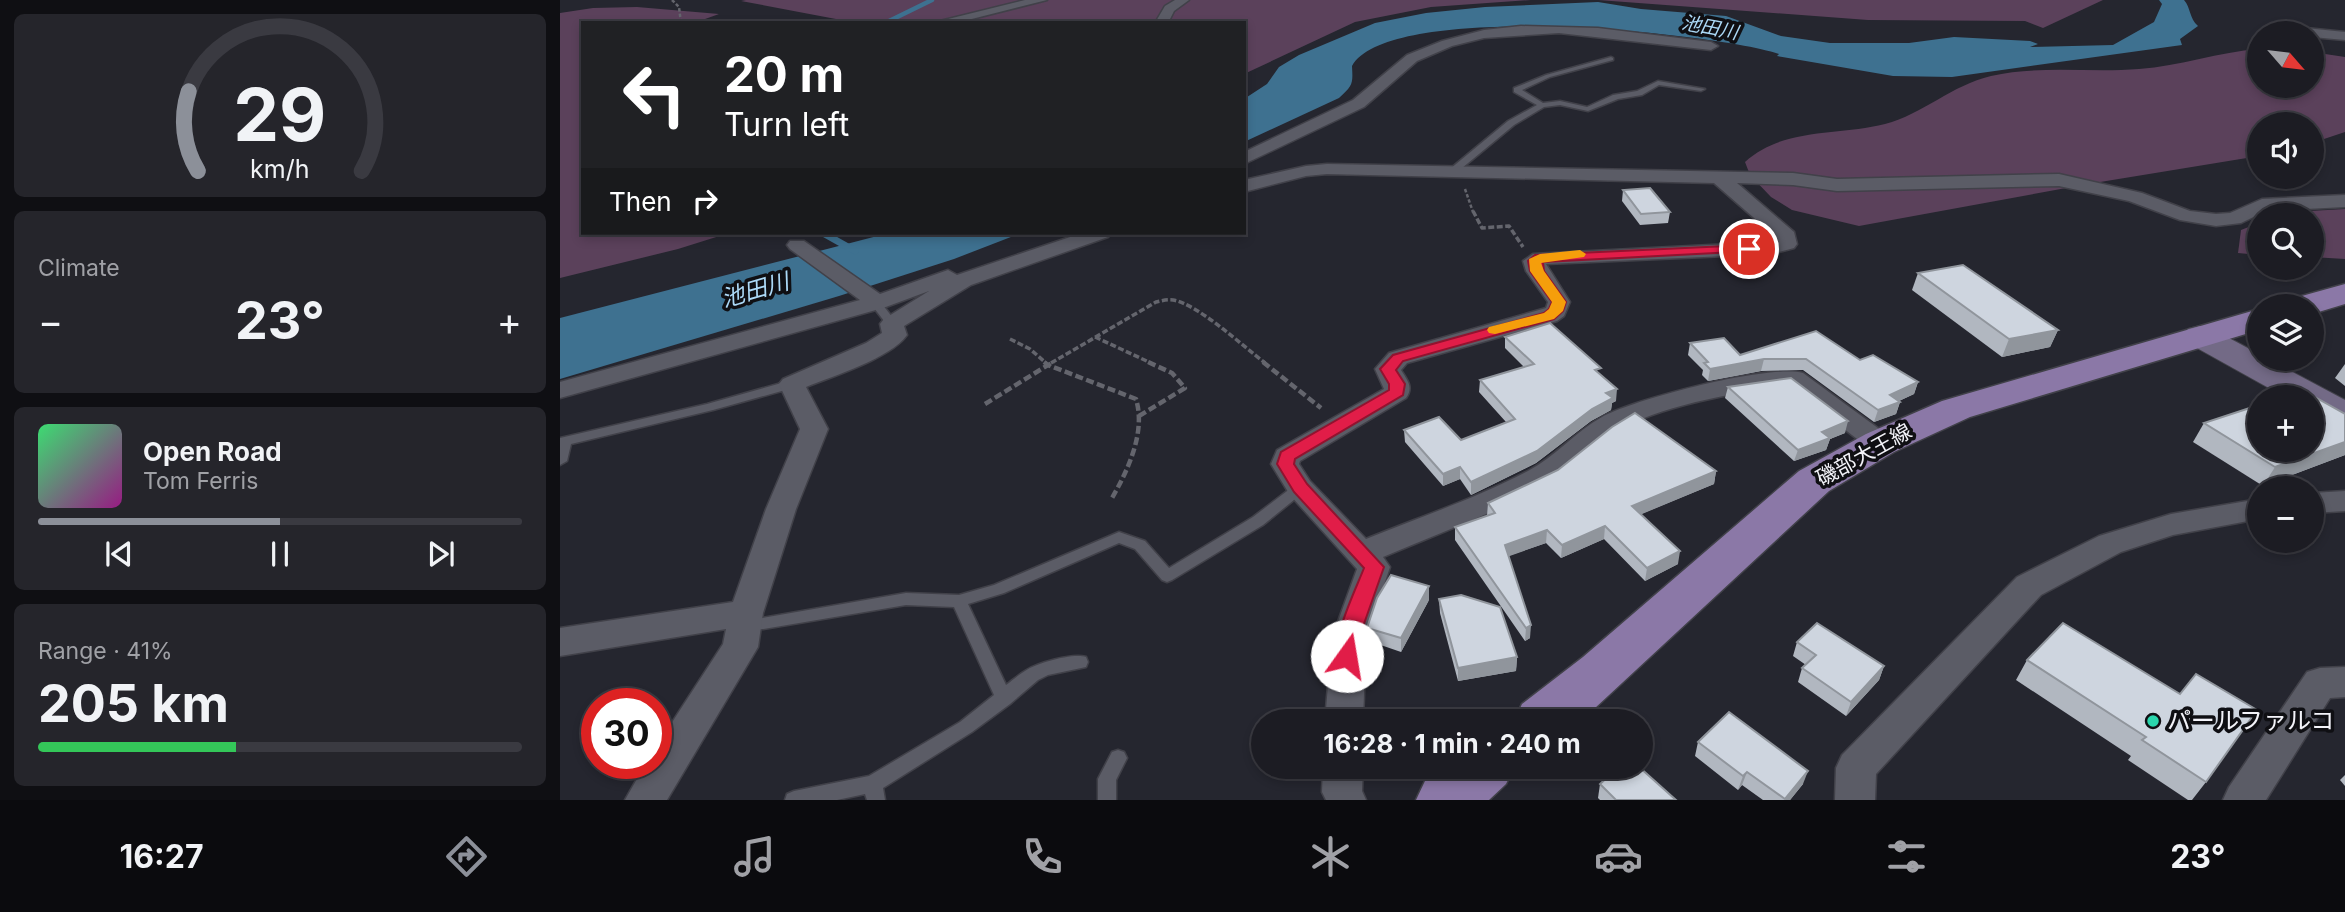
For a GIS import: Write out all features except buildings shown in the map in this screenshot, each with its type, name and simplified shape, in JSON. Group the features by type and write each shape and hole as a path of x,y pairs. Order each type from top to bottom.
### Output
{"main road":[{"path":"2324,300 2345,294"},
{"name":"磯部大王線","path":"1557,709 1602,672 1814,481 1880,443 1956,408 2247,322"},
{"path":"1446,800 1471,779"}],"street":[{"path":"947,21 1041,0"},
{"path":"1162,21 1168,9 1183,0"},
{"path":"1246,158 1368,98 1400,65 1449,42 1493,34 1558,29 1614,33 1711,46"},
{"path":"2324,34 2345,36"},
{"path":"2324,42 2345,46"},
{"path":"1311,127 1304,153 1311,171"},
{"path":"1246,186 1311,171 1456,171 1718,177 1793,179 1837,185 2059,180 2135,197 2187,216 2216,220 2234,219 2262,205 2345,201"},
{"path":"1345,709 1349,638 1374,567 1300,488 1285,464 1287,456 1397,392 1397,384 1388,369 1398,358 1549,316 1556,311 1559,302 1537,271 1534,261 1540,258 1771,248 1787,244 1787,236 1718,177"},
{"path":"879,308 1063,235"},
{"path":"560,390 879,308 1095,235"},
{"path":"645,800 740,647 745,620 781,509 814,429 792,384 875,348 895,335 879,308 797,245"},
{"path":"2200,336 2345,415"},
{"path":"1362,553 1525,485 1558,467 1623,416 1699,397 1794,378 1880,443"},
{"path":"2324,502 2345,500"},
{"path":"1855,800 1856,768 2029,586 2110,544 2171,525 2247,511"},
{"path":"560,642 745,620"},
{"path":"2242,800 2320,683 2345,682"},
{"path":"1342,779 1342,792 1346,800"}],"lane":[{"path":"1542,105 1517,90 1548,76 1611,60"},
{"path":"1456,171 1511,123 1542,105 1560,103 1588,109 1616,97 1639,93 1658,83 1701,89"},
{"path":"560,461 562,442 792,384"},
{"path":"745,620 906,599 959,601 999,589 1119,537 1140,545 1167,576 1258,521 1300,488"},
{"path":"959,601 1004,699"},
{"path":"794,800 875,792 1004,699 1032,675 1045,669 1080,662"},
{"path":"1107,800 1107,779 1118,758"}],"path":[{"path":"672,0 679,7 681,21"},
{"path":"1456,171 1482,228 1506,225 1512,227 1525,252 1534,261"},
{"path":"985,404 1156,302 1177,300 1242,341 1251,352 1340,425"},
{"path":"1095,337 1172,373 1185,387 1138,417"},
{"path":"1010,339 1030,349 1048,365 1136,399 1139,404 1138,417 1127,472 1112,498"}],"shaded area":[{"path":"1531,0 1431,7 1355,22 1246,73 1246,21 846,21 741,1"},
{"path":"1598,0 2103,0 2043,28 2025,21 1868,20"},
{"path":"637,7 719,14 700,21 581,21 581,235 723,235 678,249 560,278 560,13 593,8"},
{"path":"2247,51 2247,98 2324,98 2324,54 2345,57 2345,132 2324,139 2324,112 2247,112 2247,158 1859,226 1792,210 1771,197 1750,175 1745,162 1776,143 1794,138 1885,124 1912,114 1963,86 1991,76 2046,70 2139,69"},
{"path":"2345,209 2345,259 2324,258 2324,210"},
{"path":"2247,228 2247,254 2238,253 2241,230"}],"water":[{"name":"池田川","path":"2159,0 2184,0 2198,26 2180,39 2182,45 1952,77 1893,76 1777,56 1779,54 1743,45 1624,31 1486,27 1425,33 1378,46 1352,66 1351,84 1339,98 1246,141 1246,98 1267,84 1279,67 1299,55 1375,23 1426,13 1485,7 1598,2 1641,9 1726,16 1781,36 1830,43 1909,43 1954,37 2030,41 2038,44 2030,47 2113,45 2154,22 2162,4"},
{"name":"池田川","path":"881,235 1016,235 954,259 839,296 560,379 560,318"}],"waterway":[{"path":"889,21 932,0"},
{"path":"827,235 855,251"}],"slow traffic":[{"path":"1495,330 1549,316 1556,311 1559,302 1537,271 1534,261 1580,254"}],"place":[{"name":"パールファルコ","path":"2153,721"}],"route":[{"path":"1347,656 1349,638 1374,567 1300,488 1285,464 1287,456 1397,392 1397,384 1388,369 1398,358 1549,316 1556,311 1559,302 1537,271 1534,261 1540,258 1749,249"}]}
